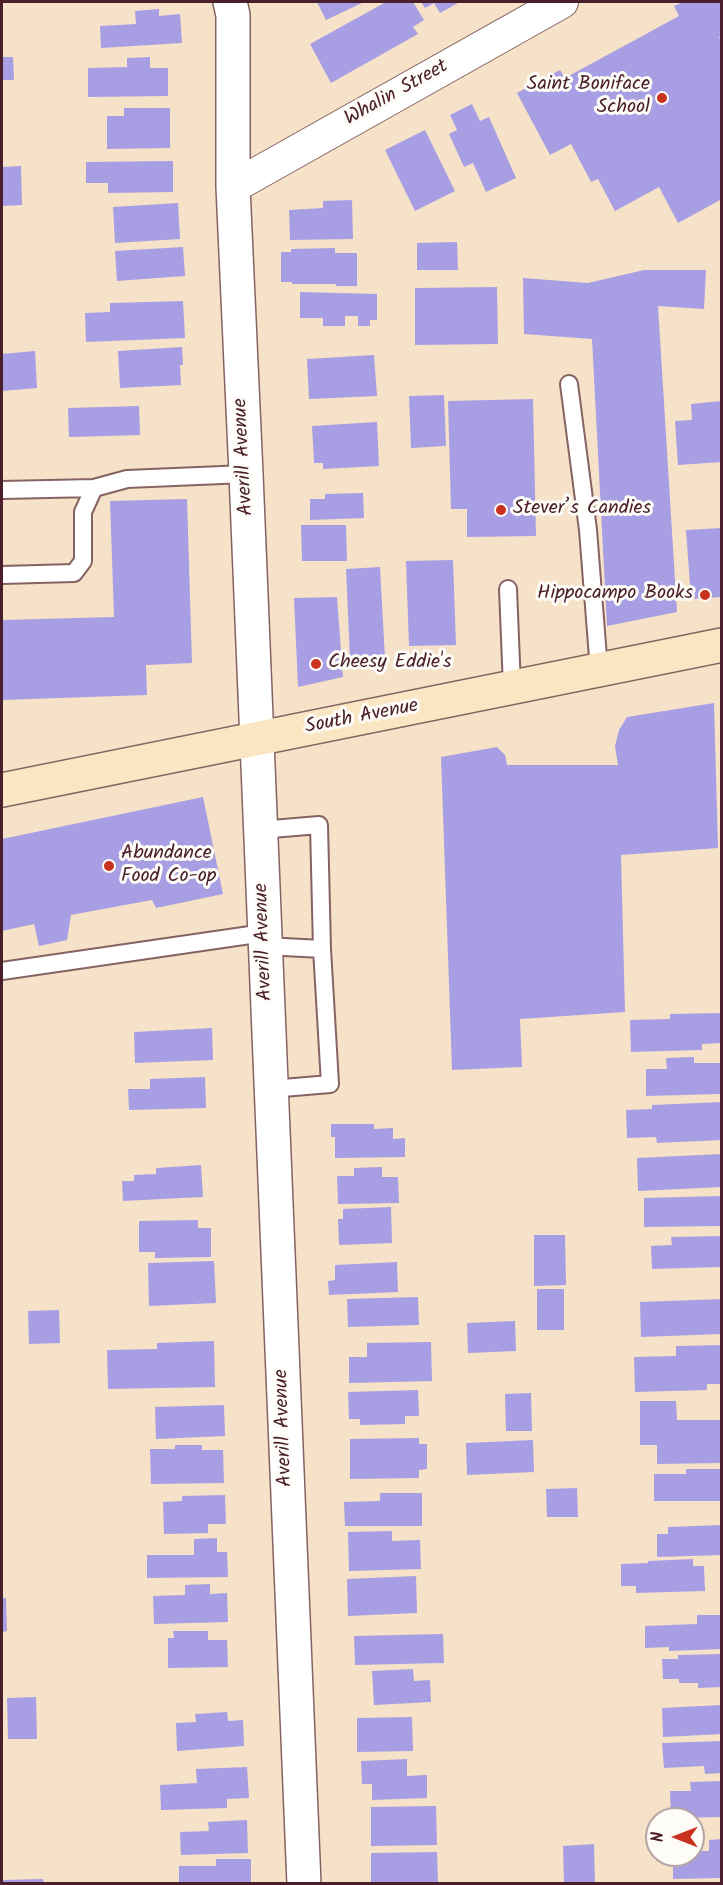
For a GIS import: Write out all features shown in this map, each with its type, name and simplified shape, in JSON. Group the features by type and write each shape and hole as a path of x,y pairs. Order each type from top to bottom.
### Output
{"main road":[{"name":"South Avenue","path":"2,790 722,645"}],"street":[{"name":"Averill Avenue","path":"230,2 232,15 232,187 246,474 304,1884"},
{"name":"Whalin Street","path":"232,187 562,2"}],"lane":[{"path":"569,384 588,530 599,670"},
{"path":"2,490 94,488 127,479 246,474"},
{"path":"2,575 74,573 83,561 84,512 94,488"},
{"path":"508,589 512,687"},
{"path":"260,830 319,825 322,949 330,1084 271,1089"},
{"path":"2,971 265,939 322,949"}],"building":[{"path":"317,2 364,2 326,20"},
{"path":"386,2 413,2 424,20 413,27 418,34 331,83 310,44"},
{"path":"421,2 458,3 440,13 434,3 425,8"},
{"path":"683,2 722,2 722,35 719,37 722,42 722,199 678,223 659,187 615,211 598,179 591,182 571,144 550,155 517,93 560,70 565,78 679,16 674,6"},
{"path":"159,9 159,16 180,14 182,43 101,48 100,26 136,24 135,11"},
{"path":"2,57 13,57 14,80 2,80"},
{"path":"150,57 150,68 168,68 168,96 88,97 88,68 127,67 127,58"},
{"path":"472,104 480,121 489,117 516,178 486,192 473,163 464,167 449,134 457,130 450,115"},
{"path":"124,108 170,108 170,148 107,149 107,116 124,116"},
{"path":"425,130 455,191 415,211 385,150"},
{"path":"173,161 173,192 108,193 108,183 86,183 86,162"},
{"path":"21,166 22,205 2,206 2,167"},
{"path":"352,200 353,239 290,240 289,210 323,208 323,201"},
{"path":"178,203 180,239 115,243 113,207"},
{"path":"457,242 458,270 417,270 417,243"},
{"path":"183,247 185,276 117,281 115,251"},
{"path":"335,248 335,253 357,253 357,286 281,282 281,252 291,252 291,249"},
{"path":"644,270 706,270 704,309 658,306 677,612 607,626 592,339 524,334 523,278 588,283"},
{"path":"497,287 498,344 415,345 415,288"},
{"path":"300,292 377,294 377,320 370,320 370,326 358,326 358,316 345,316 345,326 323,326 323,318 300,318"},
{"path":"183,301 185,338 86,342 85,313 110,312 110,303"},
{"path":"182,347 181,385 120,388 118,351"},
{"path":"35,351 37,388 2,391 2,354"},
{"path":"374,355 377,396 309,399 307,359"},
{"path":"444,395 446,446 411,448 409,396"},
{"path":"533,399 536,536 467,537 467,509 451,509 448,401"},
{"path":"721,401 722,462 678,465 675,421 692,420 691,404"},
{"path":"139,406 140,435 69,437 68,408"},
{"path":"377,422 379,466 323,469 323,463 314,463 312,426"},
{"path":"363,493 364,518 310,520 310,499 325,499 325,494"},
{"path":"187,499 192,663 146,665 147,695 2,700 2,620 114,617 110,501"},
{"path":"301,525 346,525 347,561 302,561"},
{"path":"722,528 722,597 691,599 686,530"},
{"path":"453,560 456,645 409,646 406,561"},
{"path":"380,567 385,658 350,659 346,569"},
{"path":"337,597 343,677 298,687 294,598"},
{"path":"714,703 718,848 621,855 625,1012 520,1019 522,1067 452,1070 441,757 497,747 505,755 507,765 618,765 615,746 619,730 627,717"},
{"name":"Abundance Food Co-op","path":"203,797 223,894 156,908 152,900 71,915 67,940 39,946 34,924 2,931 2,839"},
{"path":"722,1013 722,1043 702,1044 702,1050 631,1052 630,1020 670,1019 670,1014"},
{"path":"212,1028 213,1060 135,1063 134,1032"},
{"path":"694,1057 694,1063 720,1063 721,1094 646,1096 646,1069 667,1069 666,1058"},
{"path":"205,1077 206,1108 129,1110 128,1089 150,1089 150,1079"},
{"path":"722,1102 722,1140 657,1143 656,1137 627,1138 626,1110 652,1109 652,1105"},
{"path":"331,1124 374,1124 374,1129 393,1128 393,1139 405,1138 405,1157 335,1158 335,1137 331,1137"},
{"path":"722,1154 722,1187 638,1191 637,1158"},
{"path":"201,1165 203,1197 123,1201 122,1181 134,1181 134,1175 156,1174 156,1168"},
{"path":"382,1167 382,1177 398,1177 399,1203 338,1204 337,1176 354,1176 354,1168"},
{"path":"722,1196 722,1226 644,1227 644,1198"},
{"path":"391,1207 392,1243 339,1245 338,1219 343,1219 343,1209"},
{"path":"198,1220 198,1228 211,1228 211,1257 155,1258 155,1252 139,1252 139,1221"},
{"path":"534,1235 565,1235 566,1285 534,1286"},
{"path":"722,1236 722,1267 652,1269 651,1246 672,1245 671,1237"},
{"path":"214,1261 216,1303 149,1306 148,1263"},
{"path":"397,1262 398,1292 329,1295 328,1281 335,1280 335,1265"},
{"path":"537,1289 564,1289 564,1330 537,1330"},
{"path":"418,1297 419,1325 348,1327 347,1299"},
{"path":"722,1299 722,1334 641,1337 640,1302"},
{"path":"59,1310 60,1343 29,1344 28,1311"},
{"path":"515,1321 516,1351 468,1353 467,1323"},
{"path":"214,1341 215,1387 108,1389 107,1350 157,1349 157,1343"},
{"path":"431,1342 432,1381 349,1383 349,1357 367,1357 367,1343"},
{"path":"722,1345 722,1384 707,1384 707,1390 635,1392 634,1357 676,1356 676,1346"},
{"path":"418,1390 419,1416 405,1416 405,1424 360,1425 360,1419 349,1419 348,1392"},
{"path":"531,1393 532,1431 506,1431 505,1394"},
{"path":"640,1401 676,1401 677,1420 722,1420 722,1463 657,1464 657,1445 640,1445"},
{"path":"224,1405 225,1436 156,1439 155,1407"},
{"path":"419,1438 419,1444 427,1444 427,1469 419,1470 419,1478 350,1479 350,1439"},
{"path":"533,1440 534,1472 467,1475 466,1443"},
{"path":"175,1445 202,1445 202,1450 223,1450 224,1483 151,1484 150,1449 175,1449"},
{"path":"686,1469 722,1469 722,1501 654,1501 654,1474 686,1474"},
{"path":"577,1488 578,1517 547,1517 546,1489"},
{"path":"380,1493 422,1493 422,1526 345,1526 344,1502 380,1501"},
{"path":"225,1495 226,1524 208,1524 208,1533 164,1534 163,1502 182,1501 182,1496"},
{"path":"722,1525 722,1555 657,1557 657,1534 668,1534 668,1527"},
{"path":"392,1531 392,1541 420,1540 421,1569 349,1571 348,1532"},
{"path":"217,1538 217,1552 227,1552 228,1577 147,1578 147,1555 194,1555 194,1539"},
{"path":"693,1559 693,1566 704,1566 705,1591 636,1593 636,1586 621,1586 621,1564"},
{"path":"416,1576 417,1613 348,1616 347,1579"},
{"path":"210,1584 210,1594 227,1593 228,1622 154,1624 153,1596 185,1595 185,1585"},
{"path":"2,1598 6,1598 7,1631 2,1632"},
{"path":"697,1615 722,1615 722,1649 669,1651 669,1647 645,1648 645,1626 697,1624"},
{"path":"173,1631 208,1631 208,1640 227,1640 228,1667 168,1668 168,1638 174,1638"},
{"path":"443,1634 444,1663 355,1665 354,1636"},
{"path":"722,1654 722,1687 698,1688 698,1683 679,1683 679,1679 663,1679 662,1659 678,1659 678,1655"},
{"path":"413,1669 414,1681 430,1680 431,1702 374,1705 372,1671"},
{"path":"36,1697 37,1739 8,1739 7,1698"},
{"path":"722,1705 722,1734 663,1737 662,1708"},
{"path":"227,1712 228,1721 243,1720 244,1746 177,1751 176,1723 196,1722 195,1714"},
{"path":"412,1717 413,1751 357,1752 357,1718"},
{"path":"722,1741 722,1773 705,1774 704,1766 664,1768 662,1743"},
{"path":"407,1759 407,1776 427,1775 427,1798 372,1800 372,1784 362,1784 361,1761"},
{"path":"247,1767 249,1798 227,1799 227,1808 161,1810 160,1785 197,1783 196,1769"},
{"path":"722,1781 722,1817 705,1817 705,1807 671,1807 670,1791 691,1791 690,1782"},
{"path":"436,1806 437,1845 371,1846 371,1807"},
{"path":"247,1820 248,1853 181,1855 180,1832 209,1831 208,1822"},
{"path":"722,1839 722,1878 673,1879 673,1867 705,1867 705,1851 709,1851 709,1840"},
{"path":"594,1844 595,1884 564,1884 563,1846"},
{"path":"437,1852 438,1884 371,1884 371,1853"},
{"path":"216,1859 251,1859 251,1884 179,1884 179,1866 216,1866"},
{"path":"43,1879 44,1884 2,1884 2,1880"}],"place":[{"name":"Saint Boniface School","path":"662,98"},
{"name":"Stever’s Candies","path":"501,510"},
{"name":"Hippocampo Books","path":"705,595"},
{"name":"Cheesy Eddie's","path":"316,664"},
{"name":"Abundance Food Co-op","path":"109,866"}]}
